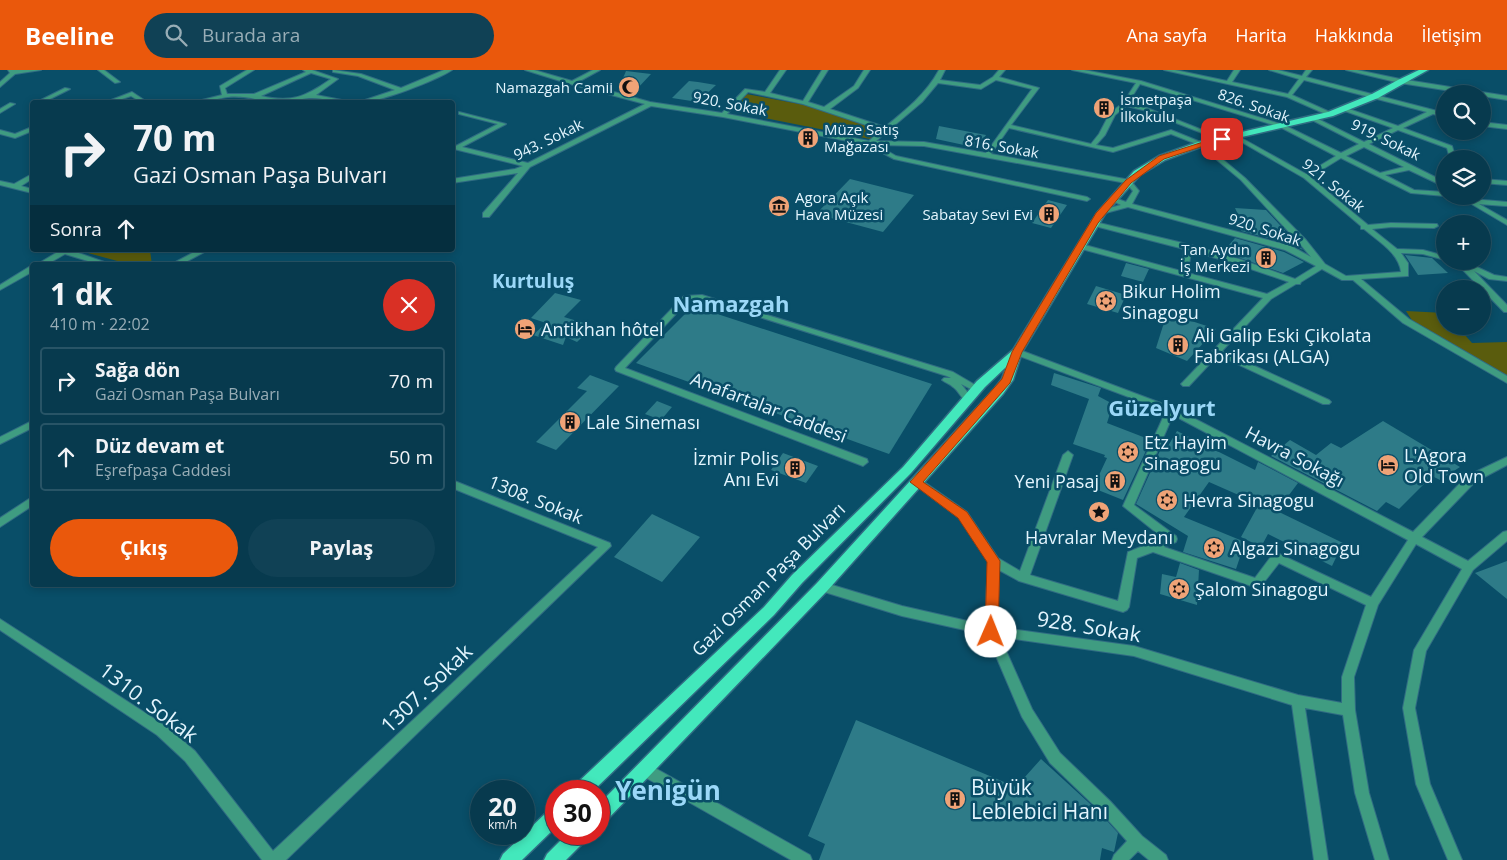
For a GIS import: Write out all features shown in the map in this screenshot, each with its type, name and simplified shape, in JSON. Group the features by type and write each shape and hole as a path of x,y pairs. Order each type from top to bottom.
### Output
{"main road":[{"path":"610,805 822,587 1007,380 1017,352 1100,213 1128,181 1162,158 1201,144 1330,114 1375,96 1400,81 1425,70"},
{"name":"Gazi Osman Paşa Bulvarı","path":"592,780 769,611 797,579 907,470 974,389 1017,352"},
{"path":"974,389 1007,380"},
{"path":"974,389 984,395 986,405"},
{"path":"509,860 545,826"},
{"path":"554,860 569,845"}],"street":[{"path":"0,85 12,72 38,70"},
{"path":"101,70 116,82"},
{"path":"232,70 244,73"},
{"path":"225,96 222,87 251,70"},
{"path":"368,100 400,90 449,70"},
{"name":"920. Sokak","path":"528,70 650,104 723,115 804,132 870,143"},
{"path":"572,83 597,70"},
{"path":"767,93 783,70"},
{"path":"805,103 825,70"},
{"path":"826,109 856,87 867,70"},
{"path":"942,70 938,81 909,110 870,143 894,157 1086,198"},
{"path":"938,81 981,87 995,78 1002,70"},
{"name":"826. Sokak","path":"1075,70 1139,82 1282,126 1414,192 1436,193"},
{"path":"1170,70 1289,96 1330,114"},
{"path":"1228,82 1237,70"},
{"path":"1272,70 1436,113"},
{"path":"1289,96 1309,70"},
{"path":"1349,70 1400,81 1507,98"},
{"path":"254,96 308,71 336,79 311,96"},
{"path":"323,76 337,71 359,75 400,90"},
{"path":"988,156 1007,126 1036,88 995,78"},
{"path":"1092,146 1102,134 1112,114 1125,104 1139,82"},
{"path":"44,100 67,90"},
{"path":"723,115 747,90 805,103 885,129"},
{"path":"115,100 132,94 141,100"},
{"path":"206,100 225,96 254,96 270,100"},
{"path":"289,100 311,96 336,100"},
{"path":"0,110 12,104"},
{"name":"943. Sokak","path":"455,181 517,171 650,104"},
{"path":"1125,104 1145,109 1222,139"},
{"path":"1344,109 1450,147 1451,150"},
{"path":"1306,177 1340,156 1432,112"},
{"path":"461,113 502,124 456,148 528,165 486,215"},
{"name":"919. Sokak","path":"1314,118 1436,178"},
{"path":"1491,125 1507,127"},
{"path":"1007,126 1113,150 1171,132 1201,144 1243,179 1303,242 1322,266 1268,297 1186,384"},
{"path":"0,132 15,136 30,130"},
{"name":"921. Sokak","path":"1234,136 1306,177 1395,251"},
{"name":"816. Sokak","path":"870,143 924,144 1128,181"},
{"path":"1378,175 1412,167"},
{"path":"16,186 30,177"},
{"path":"1100,213 1128,205 1136,191 1128,181"},
{"path":"1491,182 1507,183"},
{"path":"0,183 30,190"},
{"name":"920. Sokak","path":"1113,199 1128,205 1288,248 1345,278 1405,274 1404,263 1395,251"},
{"path":"1491,202 1505,204"},
{"path":"1477,205 1507,223"},
{"path":"1094,223 1188,247 1297,282"},
{"name":"921. Sokak","path":"1364,227 1390,224 1434,226"},
{"path":"1081,246 1268,297"},
{"path":"1184,274 1188,247"},
{"path":"1395,251 1423,252 1436,256"},
{"path":"45,262 62,252"},
{"path":"71,252 100,262"},
{"path":"180,262 200,252"},
{"path":"0,288 30,270"},
{"path":"1466,270 1507,310"},
{"path":"1476,270 1492,277 1507,279"},
{"path":"1354,277 1406,320 1507,380"},
{"name":"Anafartalar Caddesi","path":"735,306 702,297 688,298 618,369 863,462"},
{"path":"735,306 741,313 974,389"},
{"path":"735,306 950,374 974,389"},
{"path":"1216,351 1326,402"},
{"name":"Havra Sokağı","path":"1017,352 1171,410 1469,567"},
{"path":"947,380 957,385 974,389"},
{"path":"916,482 963,515 994,561 1023,578 1123,607 1132,555 1172,539 1128,506 1171,410"},
{"path":"0,440 30,425"},
{"path":"1023,578 1068,455"},
{"path":"1382,860 1362,793 1349,710 1348,676 1373,603 1415,538 1470,479 1507,461"},
{"name":"1308. Sokak","path":"455,485 606,546"},
{"path":"0,523 30,502"},
{"path":"1455,860 1423,784 1408,708 1420,650 1469,567 1504,541"},
{"name":"1307. Sokak","path":"275,860 606,546"},
{"path":"1153,548 1257,583 1277,558 1373,603"},
{"path":"994,561 991,632 1026,713 1056,758 1106,806 1137,841 1161,860"},
{"name":"928. Sokak","path":"822,587 902,611 991,632 1134,651 1298,701 1349,710"},
{"name":"1310. Sokak","path":"0,624 162,731 190,756 271,860"},
{"path":"1298,701 1321,860"},
{"path":"646,770 805,860"},
{"path":"1119,860 1137,841"}],"shaded area":[{"path":"746,94 821,108 884,129 870,139 735,112"},
{"path":"84,252 150,252 152,262 121,262"},
{"path":"1406,311 1436,313 1436,335 1465,335 1472,343 1507,342 1507,380 1415,325"}],"building":[{"path":"626,71 651,74 636,90 618,90"},
{"path":"689,81 716,85 698,102 672,98"},
{"path":"939,126 986,135 978,148 936,139"},
{"path":"850,179 914,195 883,232 816,214"},
{"name":"Sabatay Sevi Evi","path":"1048,200 1067,205 1051,228 1032,223"},
{"path":"1235,208 1266,210 1303,250 1291,244 1241,231 1244,227"},
{"name":"Tan Aydın İş Merkezi","path":"1235,238 1284,252 1304,262 1283,273 1223,252"},
{"path":"1405,255 1432,258 1436,262 1436,270 1445,270 1448,273 1418,275"},
{"path":"1126,263 1149,269 1143,282 1121,276"},
{"name":"Bikur Holim Sinagogu","path":"1096,286 1126,295 1118,313 1087,304"},
{"path":"555,293 581,300 564,317 594,326 577,342 566,337 563,345 533,335 546,323 531,318"},
{"path":"693,306 932,384 889,454 636,363"},
{"path":"1167,313 1216,329 1187,361 1156,348"},
{"path":"1054,373 1101,388 1098,396 1113,404 1107,423 1151,440 1123,500 1093,488 1107,458 1104,457 1105,455 1073,444 1089,399 1051,385"},
{"name":"Lale Sineması","path":"590,375 619,386 556,450 536,442 587,391 577,388"},
{"path":"657,401 672,407 661,420 645,414"},
{"path":"1383,421 1460,467 1440,480 1432,476 1399,509 1386,502 1377,511 1271,456 1290,440 1316,455 1331,443 1341,448"},
{"path":"1177,431 1255,470 1258,462 1298,483 1277,511 1343,543 1332,566 1268,534 1261,547 1241,537 1259,504 1209,482 1184,517 1245,542 1236,569 1183,552 1188,536 1136,504 1163,444 1168,446"},
{"name":"İzmir Polis Anı Evi","path":"783,453 818,466 806,483 771,470"},
{"path":"652,514 700,537 662,582 614,557"},
{"path":"1507,561 1507,599 1475,573"},
{"name":"Şalom Sinagogu","path":"1180,563 1199,570 1197,605 1160,594 1162,574 1176,577"},
{"name":"Büyük Leblebici Hanı","path":"856,720 1016,787 1041,759 1099,812 1118,833 1114,852 1102,848 1100,860 819,860 825,844 808,836"}],"place":[{"name":"Namazgah Camii","path":"629,87"},
{"name":"İsmetpaşa İlkokulu","path":"1104,108"},
{"name":"Müze Satış Mağazası","path":"808,138"},
{"name":"Agora Açık Hava Müzesi","path":"779,206"},
{"name":"Sabatay Sevi Evi","path":"1049,214"},
{"name":"Tan Aydın İş Merkezi","path":"1266,258"},
{"name":"Bikur Holim Sinagogu","path":"1106,301"},
{"name":"Antikhan hôtel","path":"525,329"},
{"name":"Ali Galip Eski Çikolata Fabrikası (ALGA)","path":"1178,345"},
{"name":"Lale Sineması","path":"570,422"},
{"name":"Etz Hayim Sinagogu","path":"1128,452"},
{"name":"L'Agora Old Town","path":"1388,465"},
{"name":"İzmir Polis Anı Evi","path":"795,468"},
{"name":"Yeni Pasaj","path":"1115,481"},
{"name":"Hevra Sinagogu","path":"1167,500"},
{"name":"Havralar Meydanı","path":"1099,512"},
{"name":"Algazi Sinagogu","path":"1214,548"},
{"name":"Şalom Sinagogu","path":"1179,589"},
{"name":"Büyük Leblebici Hanı","path":"955,799"}],"district":[{"name":"Kurtuluş","path":"533,281"},
{"name":"Namazgah","path":"731,303"},
{"name":"Güzelyurt","path":"1162,407"},
{"name":"Yenigün","path":"668,790"}],"route":[{"path":"991,632 994,561 963,515 916,482 1007,380 1017,352 1100,213 1128,181 1162,158 1201,144 1222,139"}]}
